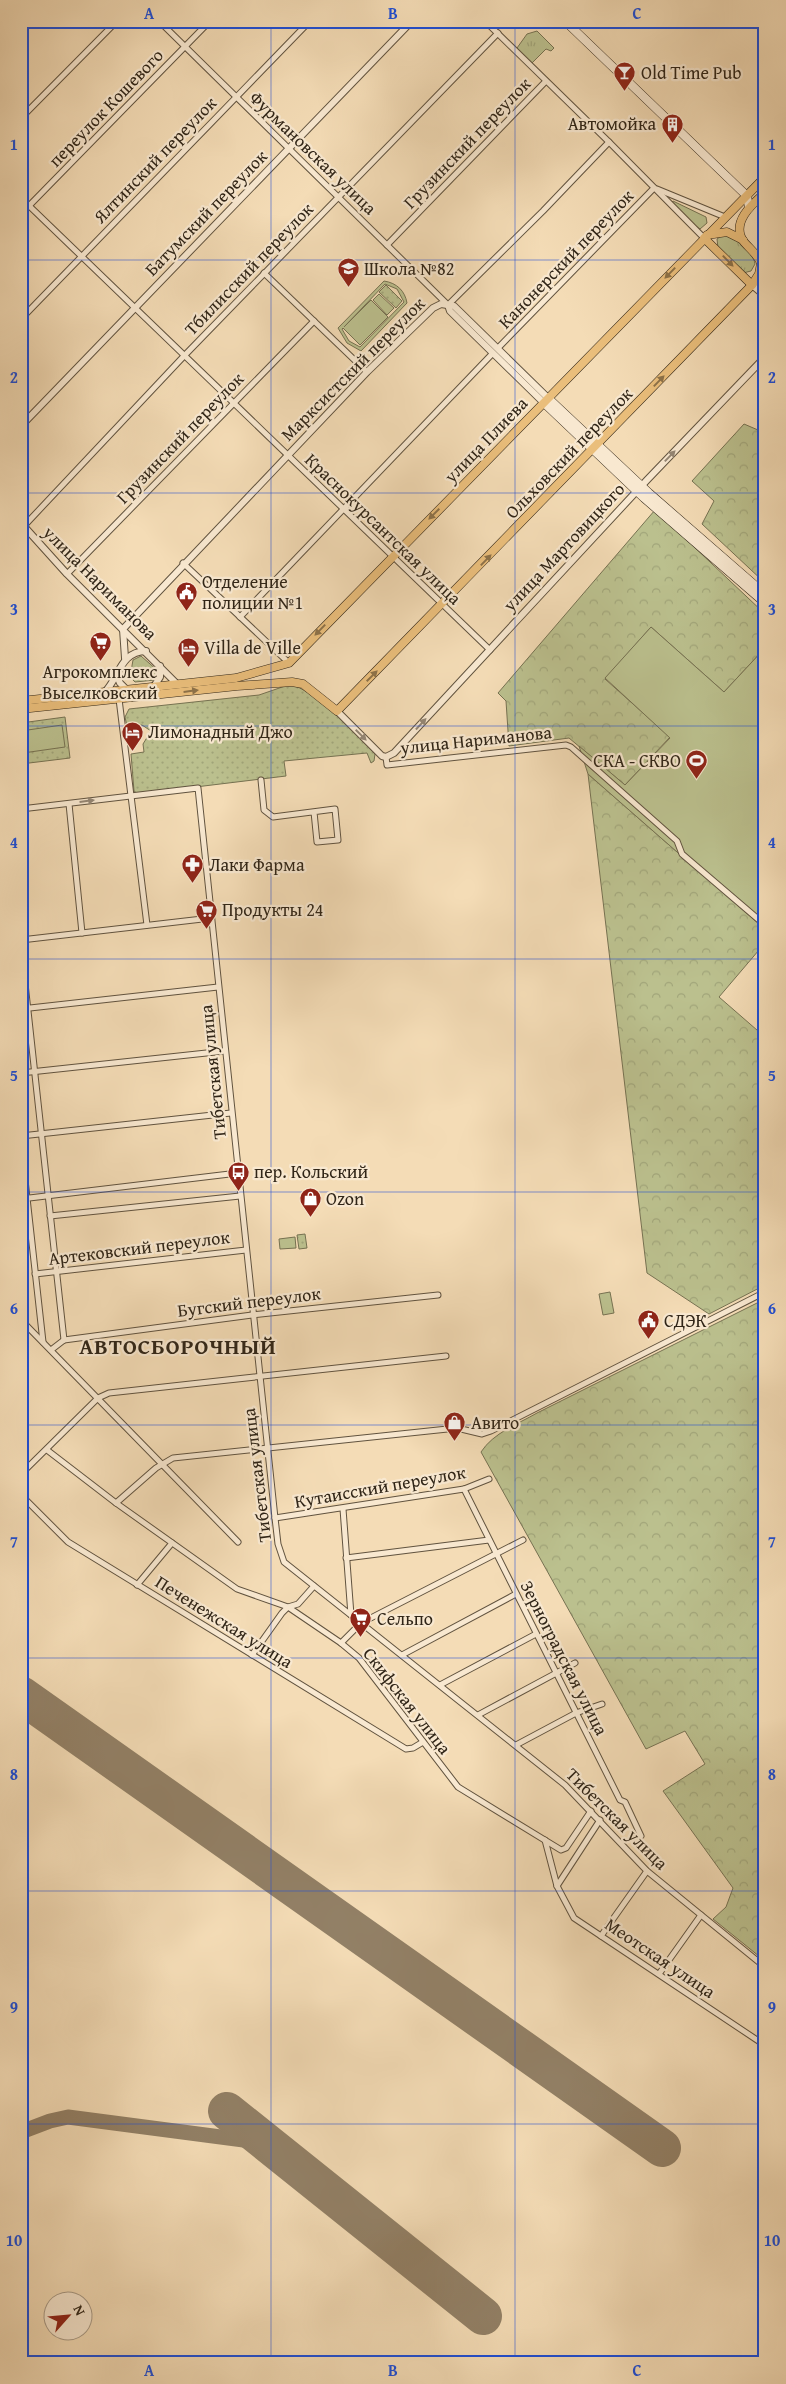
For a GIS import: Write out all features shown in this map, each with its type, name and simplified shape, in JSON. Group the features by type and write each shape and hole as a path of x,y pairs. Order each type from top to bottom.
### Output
{"main road":[{"path":"564,21 746,196 748,208"},
{"name":"улица Плиева","path":"288,663 765,177"},
{"path":"743,240 741,222 748,208 765,193"},
{"path":"705,236 727,232 743,240"},
{"path":"705,236 752,284"},
{"name":"Ольховский переулок","path":"337,711 595,448 752,284 759,274 761,263 759,257 743,240"},
{"name":"Фурмановская улица","path":"546,400 639,489 765,603"},
{"name":"Фурмановская улица","path":"639,489 765,594"},
{"path":"21,709 154,687 252,675 288,663"},
{"name":"улица Нариманова","path":"138,697 279,682 303,684 337,711"},
{"path":"21,701 105,692 138,697"}],"street":[{"path":"21,118 117,21"},
{"name":"Фурмановская улица","path":"158,21 448,305 454,306 546,400"},
{"name":"переулок Кошевого","path":"21,214 210,21"},
{"name":"Ялтинский переулок","path":"21,319 310,21"},
{"name":"Батумский переулок","path":"21,426 412,21"},
{"path":"485,21 705,236"},
{"name":"Тбилисский переулок","path":"23,525 264,273 498,33"},
{"name":"Грузинский переулок","path":"387,245 546,81"},
{"name":"Марксистский переулок","path":"123,629 367,372 433,308 441,304 448,305 543,211 609,142"},
{"path":"654,188 725,217"},
{"name":"Канонерский переулок","path":"240,616 495,350 654,188"},
{"name":"Краснокурсантская улица","path":"21,198 490,650"},
{"path":"264,273 367,372"},
{"path":"752,284 765,296"},
{"name":"Грузинский переулок","path":"67,574 314,321"},
{"name":"улица Мартовицкого","path":"386,757 394,754 639,489 765,357"},
{"name":"улица Нариманова","path":"23,525 67,574 178,685"},
{"path":"184,563 288,663"},
{"path":"105,692 117,676 125,658 123,629"},
{"path":"125,658 135,652 146,651"},
{"path":"138,697 154,687 160,677 159,664"},
{"path":"117,676 121,693 146,925"},
{"name":"улица Нариманова","path":"337,711 382,756 386,757 387,765 529,748 566,745 571,747 677,841 682,854 765,925"},
{"path":"261,780 264,810 274,817 335,809 338,840 317,842 314,812"},
{"name":"Тибетская улица","path":"131,796 198,788 252,1315 278,1544 284,1562 565,1784 647,1871 765,1967"},
{"path":"21,809 131,796"},
{"path":"69,804 82,933"},
{"path":"21,940 211,918"},
{"path":"21,948 64,1340 51,1350"},
{"path":"21,1009 218,987"},
{"path":"21,1073 225,1051"},
{"path":"21,1136 232,1113"},
{"path":"21,1144 24,1199 43,1342"},
{"path":"24,1199 238,1173"},
{"path":"50,1216 240,1196"},
{"name":"Артековский переулок","path":"35,1274 246,1250"},
{"path":"116,1504 162,1463 173,1458 268,1450 457,1428 482,1434 765,1292"},
{"name":"Бугский переулок","path":"64,1340 252,1315 438,1295"},
{"path":"21,1320 238,1542"},
{"path":"21,1474 98,1398 109,1393 446,1356"},
{"name":"Скифская улица","path":"47,1450 116,1504 237,1589 288,1607 341,1643 359,1658 458,1787 561,1850 566,1848 591,1811"},
{"name":"Кутаисский переулок","path":"275,1518 464,1490 489,1479"},
{"name":"Зерноградская улица","path":"464,1490 556,1674 641,1836"},
{"name":"Печенежская улица","path":"21,1495 68,1542 137,1585 406,1749 413,1748 423,1742"},
{"path":"343,1509 351,1615"},
{"path":"346,1558 489,1540"},
{"path":"341,1643 361,1623 523,1540"},
{"path":"137,1585 172,1543"},
{"path":"252,1655 288,1607 298,1604 314,1586"},
{"path":"402,1655 516,1594"},
{"path":"440,1686 536,1634"},
{"path":"478,1715 576,1663"},
{"path":"516,1745 576,1713 602,1704"},
{"path":"557,1886 600,1820"},
{"name":"Меотская улица","path":"545,1840 557,1886 574,1918 760,2042"},
{"path":"600,1936 647,1871"},
{"path":"659,1974 701,1915"}],"green space":[{"path":"537,31 554,48 551,51 546,49 532,63 517,48 527,34"},
{"path":"673,201 706,217 707,223 700,229 671,203"},
{"path":"724,234 739,242 751,254 755,264 751,271 743,273 718,248 717,239"},
{"path":"384,281 400,288 404,295 407,303 361,351 347,343 338,328","holes":["385,284 397,289 404,302 360,347 349,341 342,329 360,345 388,317 371,300 344,327"]},
{"path":"386,285 402,301 396,308 379,292"},
{"path":"379,294 394,308 387,315 373,300"},
{"path":"744,424 765,433 765,583 702,524 714,501 692,481"},
{"path":"655,510 765,614 765,648 724,692 651,627 605,679 670,737 625,785 569,738 509,746 506,701 498,693"},
{"name":"СКА - СКВО","path":"651,627 724,692 765,648 765,929 588,774 579,746 625,785 670,738 605,678"},
{"path":"141,656 158,671 155,680 135,682 130,677 133,660"},
{"path":"291,684 313,696 336,714 375,754 374,761 371,763 367,753 284,761 286,776 138,794 134,791 131,754 144,752 143,744 151,731 142,725 127,726 125,717 129,709 259,695"},
{"path":"65,717 70,758 21,764 21,723"},
{"path":"62,725 65,747 23,753 21,731"},
{"path":"588,774 765,929 765,954 759,950 719,997 765,1037 765,1285 709,1314 647,1273"},
{"path":"305,1234 307,1248 299,1249 297,1235"},
{"path":"295,1237 296,1248 280,1249 279,1239"},
{"path":"610,1292 614,1313 603,1315 599,1294"},
{"path":"765,1299 765,1961 713,1919 726,1907 733,1888 663,1791 705,1764 685,1731 646,1749 481,1452 492,1439 514,1425"}],"taxiway":[{"path":"21,2132 50,2121 68,2117 267,2143"}],"runway":[{"path":"21,1695 662,2148"},
{"path":"227,2111 483,2316"}],"place":[{"name":"Old Time Pub","path":"625,92"},
{"name":"Автомойка","path":"672,143"},
{"name":"Школа №82","path":"348,288"},
{"name":"Отделение полиции №1","path":"186,611"},
{"name":"Агрокомплекс Выселковский","path":"100,661"},
{"name":"Villa de Ville","path":"188,667"},
{"name":"Лимонадный Джо","path":"132,751"},
{"name":"СКА - СКВО","path":"697,780"},
{"name":"Лаки Фарма","path":"193,884"},
{"name":"Продукты 24","path":"206,929"},
{"name":"пер. Кольский","path":"238,1191"},
{"name":"Ozon","path":"310,1218"},
{"name":"СДЭК","path":"648,1340"},
{"name":"Авито","path":"455,1442"},
{"name":"Сельпо","path":"361,1638"}],"district":[{"name":"АВТОСБОРОЧНЫЙ","path":"178,1346"}]}
